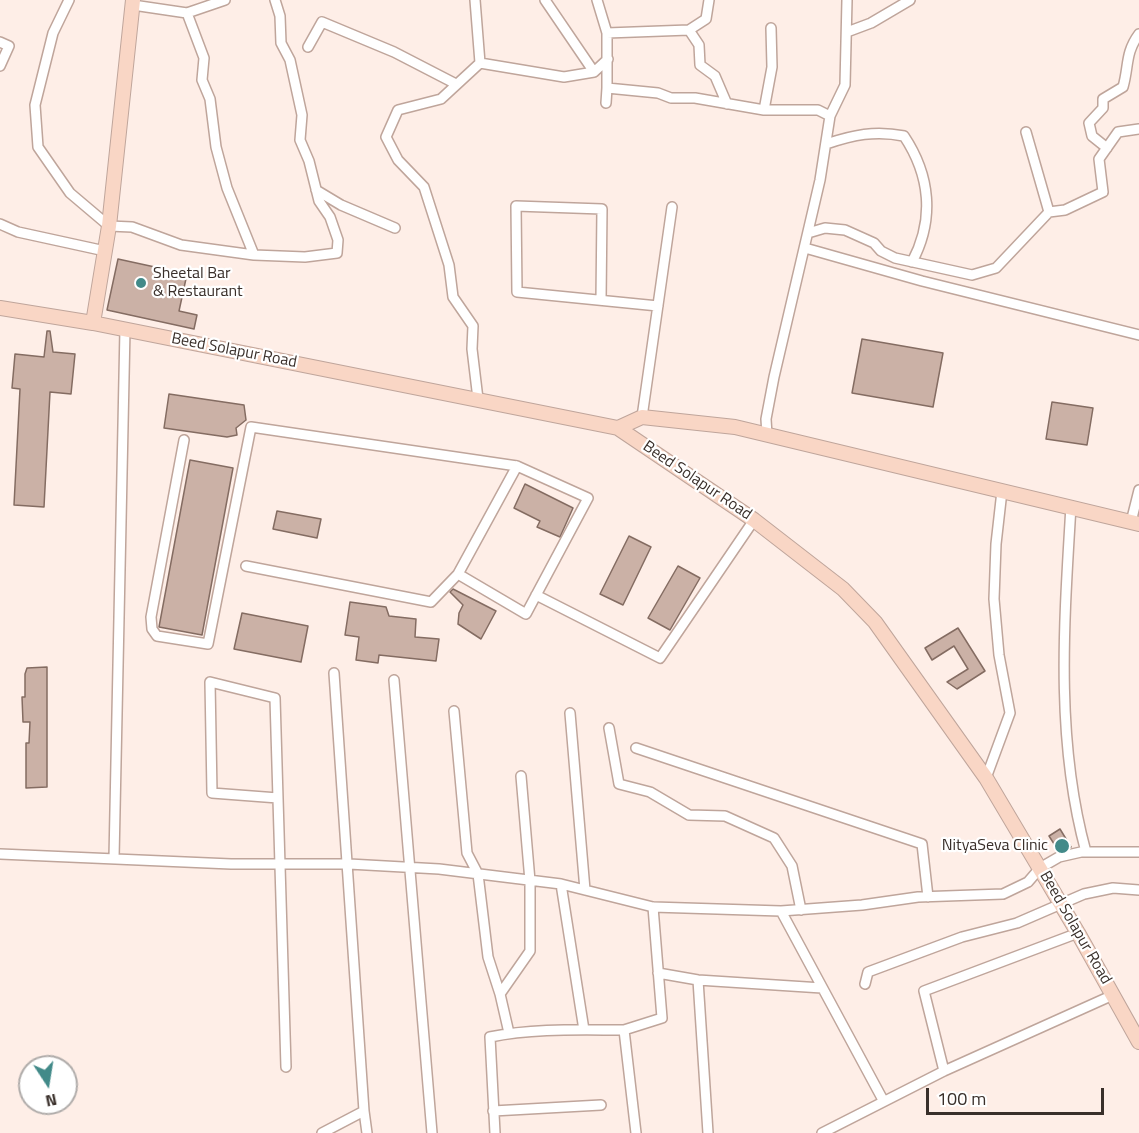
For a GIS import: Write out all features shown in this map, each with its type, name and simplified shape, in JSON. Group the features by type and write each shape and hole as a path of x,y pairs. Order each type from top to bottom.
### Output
{"main road":[{"path":"93,323 109,226 133,2"},
{"name":"Beed Solapur Road","path":"0,308 125,329 618,428 754,520 843,589 875,622 986,778 1139,1040"},
{"path":"618,428 642,417 735,427 1135,523"}],"street":[{"path":"69,0 53,33 35,105 38,147 70,193 109,226 132,227 181,245 254,255 305,257 337,253 338,240 316,190 309,161 300,140 302,115 290,60 281,43 280,16 275,0"},
{"path":"133,2 188,13 225,0"},
{"path":"475,0 480,63"},
{"path":"545,0 594,72"},
{"path":"597,0 607,33 606,103"},
{"path":"607,33 689,30 706,19 709,0"},
{"path":"766,435 766,419 774,378 805,248 830,116 845,85 847,0"},
{"path":"847,32 871,23 910,0"},
{"path":"188,13 204,58 202,80 210,99 216,147 227,188 254,255"},
{"path":"308,47 322,21 394,52 456,84"},
{"path":"764,110 772,67 771,28"},
{"path":"689,30 699,45 700,65 715,76 727,104"},
{"path":"1107,148 1092,136 1089,123 1103,108 1103,99 1123,87 1126,60 1139,34"},
{"path":"0,42 9,46 0,66"},
{"path":"480,63 564,77 594,72 608,59"},
{"path":"478,399 472,349 473,326 453,297 448,265 424,187 398,160 386,137 398,110 441,99 480,63"},
{"path":"607,88 658,93 670,98 695,98 764,110 818,110 830,116"},
{"path":"808,233 825,228 845,230 874,243 881,251 895,258 972,275 986,272 1008,258 1019,241 1049,212 1065,210 1103,192 1098,159 1118,132 1139,129"},
{"path":"826,144 857,134 883,132 904,136 914,151 925,180 927,199 927,218 912,262"},
{"path":"1026,132 1049,212"},
{"path":"316,190 395,228"},
{"path":"601,300 602,209 516,206 517,292 658,306"},
{"path":"642,417 672,207"},
{"path":"0,224 18,232 105,251"},
{"path":"805,248 922,281 1139,335"},
{"path":"114,858 125,329"},
{"path":"184,440 152,617 152,629 158,636 208,644 251,427 517,466 588,498 526,614 458,574"},
{"path":"246,566 431,602 458,574 517,466"},
{"path":"1135,523 1139,490"},
{"path":"986,778 1010,713 999,656 994,599 996,544 1002,491"},
{"path":"1071,506 1065,612 1064,717 1074,809 1086,852"},
{"path":"536,595 660,658 754,520"},
{"path":"334,674 367,1133"},
{"path":"394,680 432,1133"},
{"path":"278,798 212,793 210,682 275,698 278,798 280,865 285,1067"},
{"path":"454,711 467,853 478,874 488,957 509,1033"},
{"path":"570,713 585,890"},
{"path":"609,728 619,784 650,792 689,815 725,816 774,838 792,866 801,910"},
{"path":"636,748 922,844 928,897"},
{"path":"500,994 530,951 530,881 521,776"},
{"path":"0,854 280,865 349,864 410,867 561,884 653,907 781,911 928,897 1003,894 1028,882 1040,868 1059,857 1086,852 1139,852"},
{"path":"561,884 584,1030"},
{"path":"865,984 868,972 962,937 1017,923 1084,894 1113,888 1139,890"},
{"path":"495,1133 490,1037 509,1033 624,1030 662,1018 653,907"},
{"path":"781,911 883,1100"},
{"path":"944,1071 924,991 1078,933"},
{"path":"658,973 698,980 822,988"},
{"path":"698,980 708,1133"},
{"path":"822,1133 944,1071 1113,996"},
{"path":"624,1030 636,1133"},
{"path":"493,1112 601,1105"},
{"path":"322,1133 364,1111"}],"building":[{"path":"118,259 187,274 179,311 197,315 194,329 107,310"},
{"path":"47,331 50,331 53,352 75,354 71,394 50,392 44,507 14,505 20,389 12,388 15,354 44,357"},
{"path":"862,339 943,353 933,407 852,393"},
{"path":"169,394 244,405 246,420 236,428 237,435 227,437 164,428"},
{"path":"1052,402 1093,408 1087,445 1046,439"},
{"path":"190,460 233,468 202,635 159,627"},
{"path":"525,484 573,508 560,537 537,527 540,521 514,508"},
{"path":"277,511 321,519 317,538 273,529"},
{"path":"629,536 651,547 623,605 600,594"},
{"path":"678,566 700,578 670,630 648,618"},
{"path":"453,589 496,611 481,639 458,624 459,613 463,605 450,592"},
{"path":"350,602 386,607 389,616 416,619 415,637 439,639 436,661 379,655 378,663 356,660 359,637 345,635"},
{"path":"242,613 308,626 301,662 234,649"},
{"path":"958,628 985,671 957,689 947,682 968,669 954,646 932,660 925,648"},
{"path":"47,667 47,787 26,788 26,743 29,743 30,722 23,722 22,697 25,697 25,674 27,668"},
{"path":"1060,829 1071,847 1058,850 1049,836"}],"place":[{"name":"Sheetal Bar & Restaurant","path":"141,283"},
{"name":"NityaSeva Clinic","path":"1062,846"}]}
